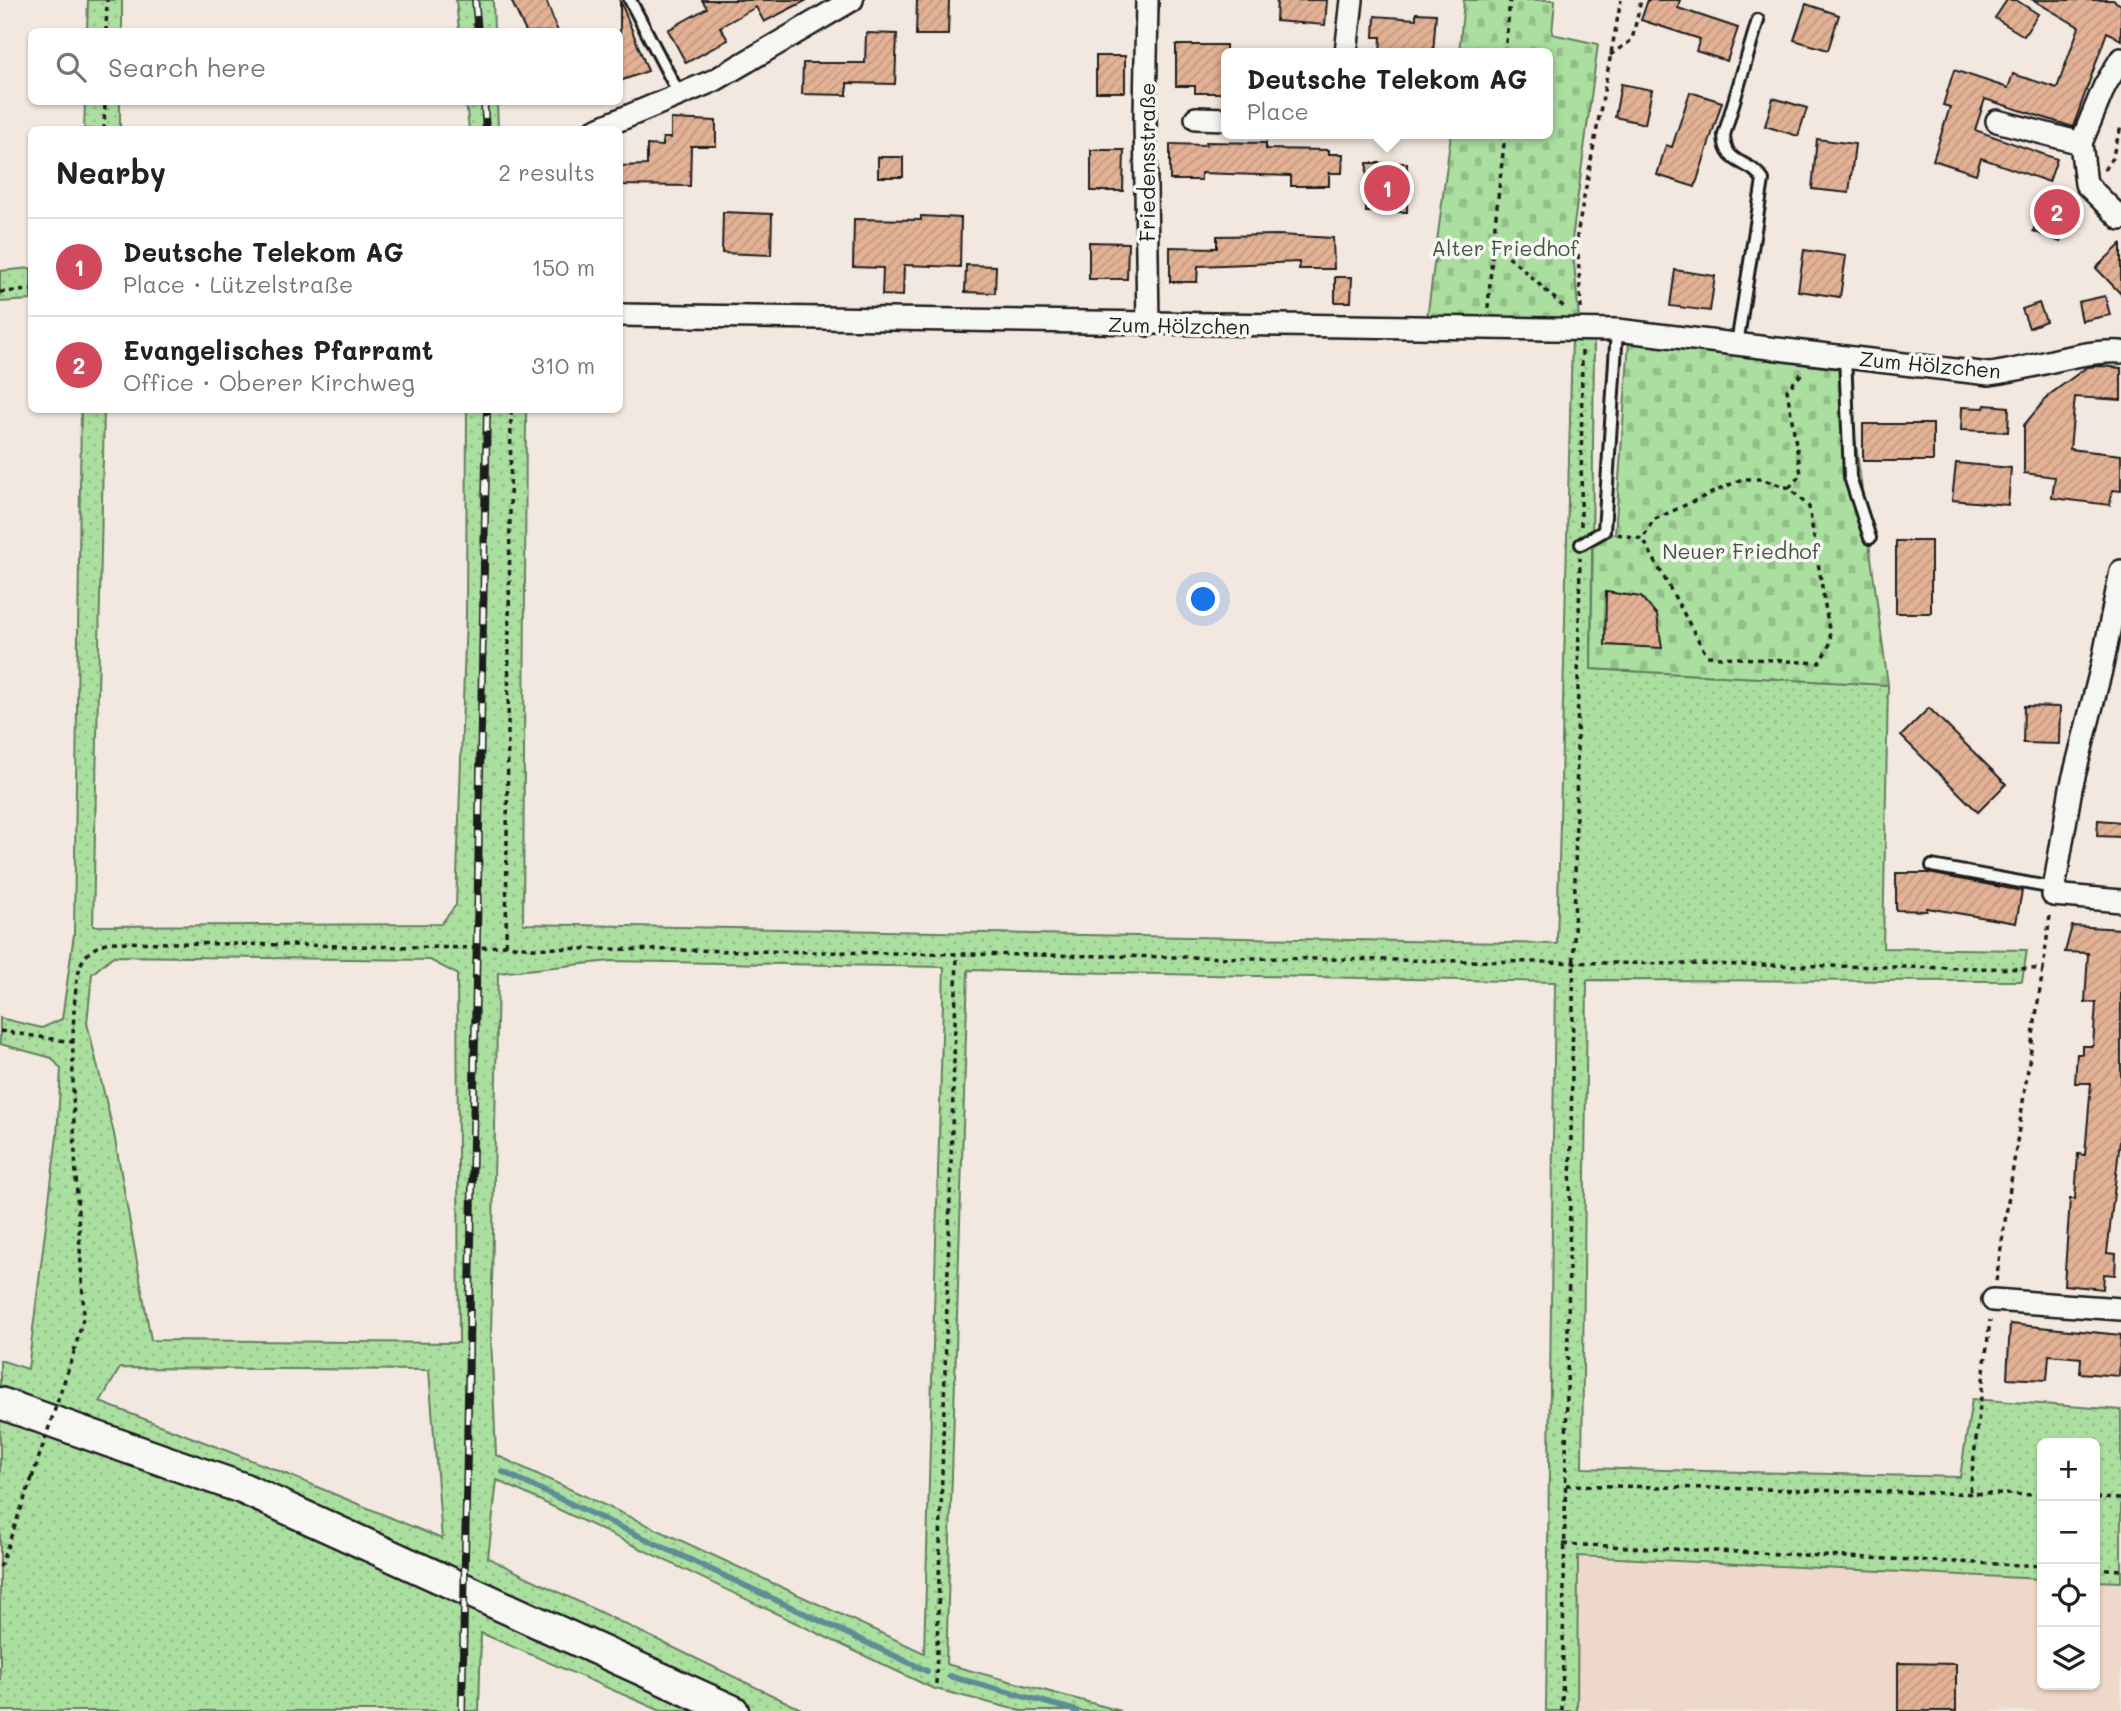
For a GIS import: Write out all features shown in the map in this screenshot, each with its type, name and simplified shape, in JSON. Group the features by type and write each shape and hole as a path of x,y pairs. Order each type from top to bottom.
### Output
{"main road":[{"path":"0,1403 242,1488 733,1711"}],"street":[{"path":"605,126 715,80 852,0"},
{"name":"Friedensstraße","path":"1147,0 1145,117 1148,325"},
{"path":"1347,48 1352,0"},
{"path":"2121,59 2105,85 2081,143 2086,184 2121,219"},
{"path":"1196,118 1221,119"},
{"path":"1997,121 2081,143"},
{"name":"Zum Hölzchen","path":"623,315 1617,330 1989,374 2024,370 2089,353 2121,352"},
{"path":"2121,571 2102,666 2071,788 2054,892 2121,901"},
{"path":"1993,1300 2121,1308"}],"lane":[{"path":"630,0 680,96"},
{"path":"1737,344 1763,180 1756,169 1732,158 1725,149 1724,135 1758,20"},
{"path":"1581,544 1604,531 1617,330"},
{"path":"1845,356 1850,477 1870,538"},
{"path":"1932,866 2054,892"}],"path":[{"path":"106,28 107,0"},
{"path":"1505,48 1510,0"},
{"path":"1562,1711 1581,544 1582,330 1577,235 1621,0"},
{"path":"1610,55 1632,40 1641,0"},
{"path":"104,105 104,126"},
{"path":"2086,184 2102,174 2112,158 2121,127"},
{"path":"1488,308 1504,144 1502,139"},
{"path":"1493,242 1569,312 1582,330"},
{"path":"0,292 28,289"},
{"path":"1789,488 1801,474 1787,390 1818,353"},
{"path":"506,945 511,413"},
{"path":"1604,531 1643,539 1707,656 1819,663 1830,642 1809,507 1789,488 1760,479 1742,479 1653,520 1643,539"},
{"path":"1970,1491 1993,1300 2054,892"},
{"path":"0,1567 74,1352 83,1315 73,1042 76,983 83,960 96,946 109,942 476,948 506,945 532,948 957,955 2043,969"},
{"path":"936,1684 957,955"},
{"path":"0,1031 73,1042"},
{"path":"1566,1485 1970,1491 2037,1495"},
{"path":"2100,1498 2121,1499"},
{"path":"1563,1544 2037,1566"},
{"path":"2100,1568 2121,1570"}],"shaded area":[{"path":"1577,1556 2037,1577 2037,1690 2100,1690 2100,1579 2121,1580 2121,1711 1577,1711"}],"green space":[{"path":"88,0 122,0 122,28 87,28"},
{"path":"456,0 493,0 494,28 459,28"},
{"name":"Alter Friedhof","path":"1464,0 1555,0 1552,34 1598,44 1572,240 1579,319 1427,319 1450,139 1553,139 1553,48 1459,48"},
{"path":"85,105 120,105 120,126 84,126"},
{"path":"466,105 497,105 498,126 469,126"},
{"path":"28,268 28,300 0,302 0,271"},
{"path":"1572,337 1594,340 1591,669 1888,685 1883,948 2027,950 2022,981 1587,980 1582,1468 1960,1477 1972,1399 2121,1410 2121,1582 2100,1581 2100,1438 2037,1438 2037,1579 1578,1556 1577,1711 1546,1711 1555,982 968,970 946,1664 1121,1711 1021,1711 932,1688 497,1480 488,1558 805,1711 661,1711 481,1633 479,1711 0,1711 0,1360 28,1369 57,1136 61,1069 52,1058 0,1044 0,1018 42,1028 62,1019 74,934 81,413 104,413 93,926 441,924 456,905 466,614 467,413 526,413 523,924 1557,944","holes":["113,956 430,960 457,974 459,1343 151,1340 114,1134 87,1023 92,974","611,961 944,967 924,1653 496,1455 491,1336 498,973","120,1368 429,1370 442,1539 274,1469 100,1402"]},
{"name":"Neuer Friedhof","path":"1629,342 1846,370 1888,685 1591,669 1593,530 1615,534"}],"building":[{"path":"511,0 546,0 556,28 524,28"},
{"path":"620,0 648,71 623,80 623,28 620,28"},
{"path":"702,0 807,0 764,22 756,7 720,27 728,40 686,63 668,30 707,8"},
{"path":"917,0 949,0 948,35 916,35"},
{"path":"1277,0 1327,0 1325,25 1276,21"},
{"path":"1648,0 1680,0 1678,8 1738,28 1727,61 1696,51 1700,39 1641,20"},
{"path":"2007,0 2016,0 2038,14 2024,36 1995,18"},
{"path":"2033,0 2113,0 2121,5 2121,40 2107,32 2073,127 1985,99 1975,130 2057,159 2049,182 1981,158 1976,174 1933,160 1950,107 1943,105 1954,70 2008,88 2013,74 2057,88 2079,27"},
{"path":"1806,4 1839,15 1828,50 1794,40"},
{"path":"1416,13 1436,14 1433,48 1380,48 1381,37 1374,37 1375,16 1416,19"},
{"path":"866,33 897,34 895,84 847,83 847,95 802,94 803,63 865,63"},
{"path":"1176,45 1226,45 1226,48 1221,48 1221,93 1195,93 1195,86 1176,86"},
{"path":"1096,56 1125,56 1125,92 1096,92"},
{"path":"1621,84 1652,90 1645,124 1615,117"},
{"path":"1690,92 1722,102 1695,187 1657,175 1666,145 1672,147"},
{"path":"1773,98 1807,108 1798,136 1765,126"},
{"path":"671,119 716,121 716,146 691,146 690,186 623,185 623,166 647,165 647,145 663,146 663,138 671,138"},
{"path":"1817,139 1855,144 1849,193 1812,189"},
{"path":"1206,142 1266,143 1266,149 1329,150 1329,154 1343,154 1342,173 1329,173 1329,186 1291,186 1291,176 1201,173 1201,180 1170,180 1170,144 1206,145"},
{"path":"1091,150 1124,150 1123,191 1091,191"},
{"path":"878,157 903,157 903,177 878,177"},
{"path":"1367,163 1407,163 1407,212 1366,212"},
{"path":"2049,193 2076,204 2060,242 2033,231"},
{"path":"723,212 772,214 771,255 722,253"},
{"path":"921,216 961,218 960,267 904,265 903,296 882,295 883,268 853,267 854,219 921,220"},
{"path":"1217,236 1333,238 1334,269 1299,269 1299,262 1198,266 1197,282 1170,282 1170,247 1217,248"},
{"path":"1089,242 1128,243 1127,279 1089,279"},
{"path":"2121,244 2121,294 2096,268"},
{"path":"1804,250 1846,256 1840,297 1798,291"},
{"path":"966,265 996,266 995,293 965,292"},
{"path":"1675,270 1715,276 1710,311 1670,306"},
{"path":"1335,277 1352,277 1351,302 1335,302"},
{"path":"2105,296 2110,315 2082,321 2078,302"},
{"path":"2039,303 2046,321 2029,328 2022,309"},
{"path":"2087,367 2121,368 2121,400 2075,397 2070,449 2121,455 2121,491 2112,490 2110,505 2052,498 2055,477 2024,473 2024,425 2049,395"},
{"path":"1985,405 2009,407 2008,432 1961,430 1962,407 1984,408"},
{"path":"1863,424 1933,424 1933,461 1863,461"},
{"path":"1956,463 2011,468 2008,505 1952,500"},
{"path":"1896,541 1931,541 1931,613 1896,613"},
{"path":"1606,592 1641,597 1657,615 1662,648 1605,645"},
{"path":"2024,706 2060,707 2059,744 2023,743"},
{"path":"1929,708 2006,784 1978,812 1901,736"},
{"path":"2098,820 2121,822 2121,837 2097,836"},
{"path":"1896,873 1928,873 2022,891 2016,923 1927,908 1927,911 1896,910"},
{"path":"2072,926 2121,929 2121,1132 2107,1253 2116,1254 2115,1275 2104,1274 2103,1289 2064,1285 2070,1199 2075,1199 2078,1154 2085,1155 2091,1083 2075,1083 2077,1054 2082,1054 2082,1046 2093,1046 2096,1003 2085,1002 2088,953 2065,952"},
{"path":"2010,1324 2121,1335 2119,1376 2080,1373 2081,1358 2049,1355 2047,1380 2007,1378"},
{"path":"1898,1663 1956,1664 1956,1711 1898,1711"}],"waterway":[{"path":"503,1472 927,1671"},
{"path":"949,1676 1077,1711"}],"railway":[{"path":"475,0 478,28"},
{"path":"484,105 486,126"},
{"path":"462,1711 487,413"}],"place":[{"name":"Deutsche Telekom AG","path":"1387,188"},
{"name":"Evangelisches Pfarramt","path":"2057,212"}]}
